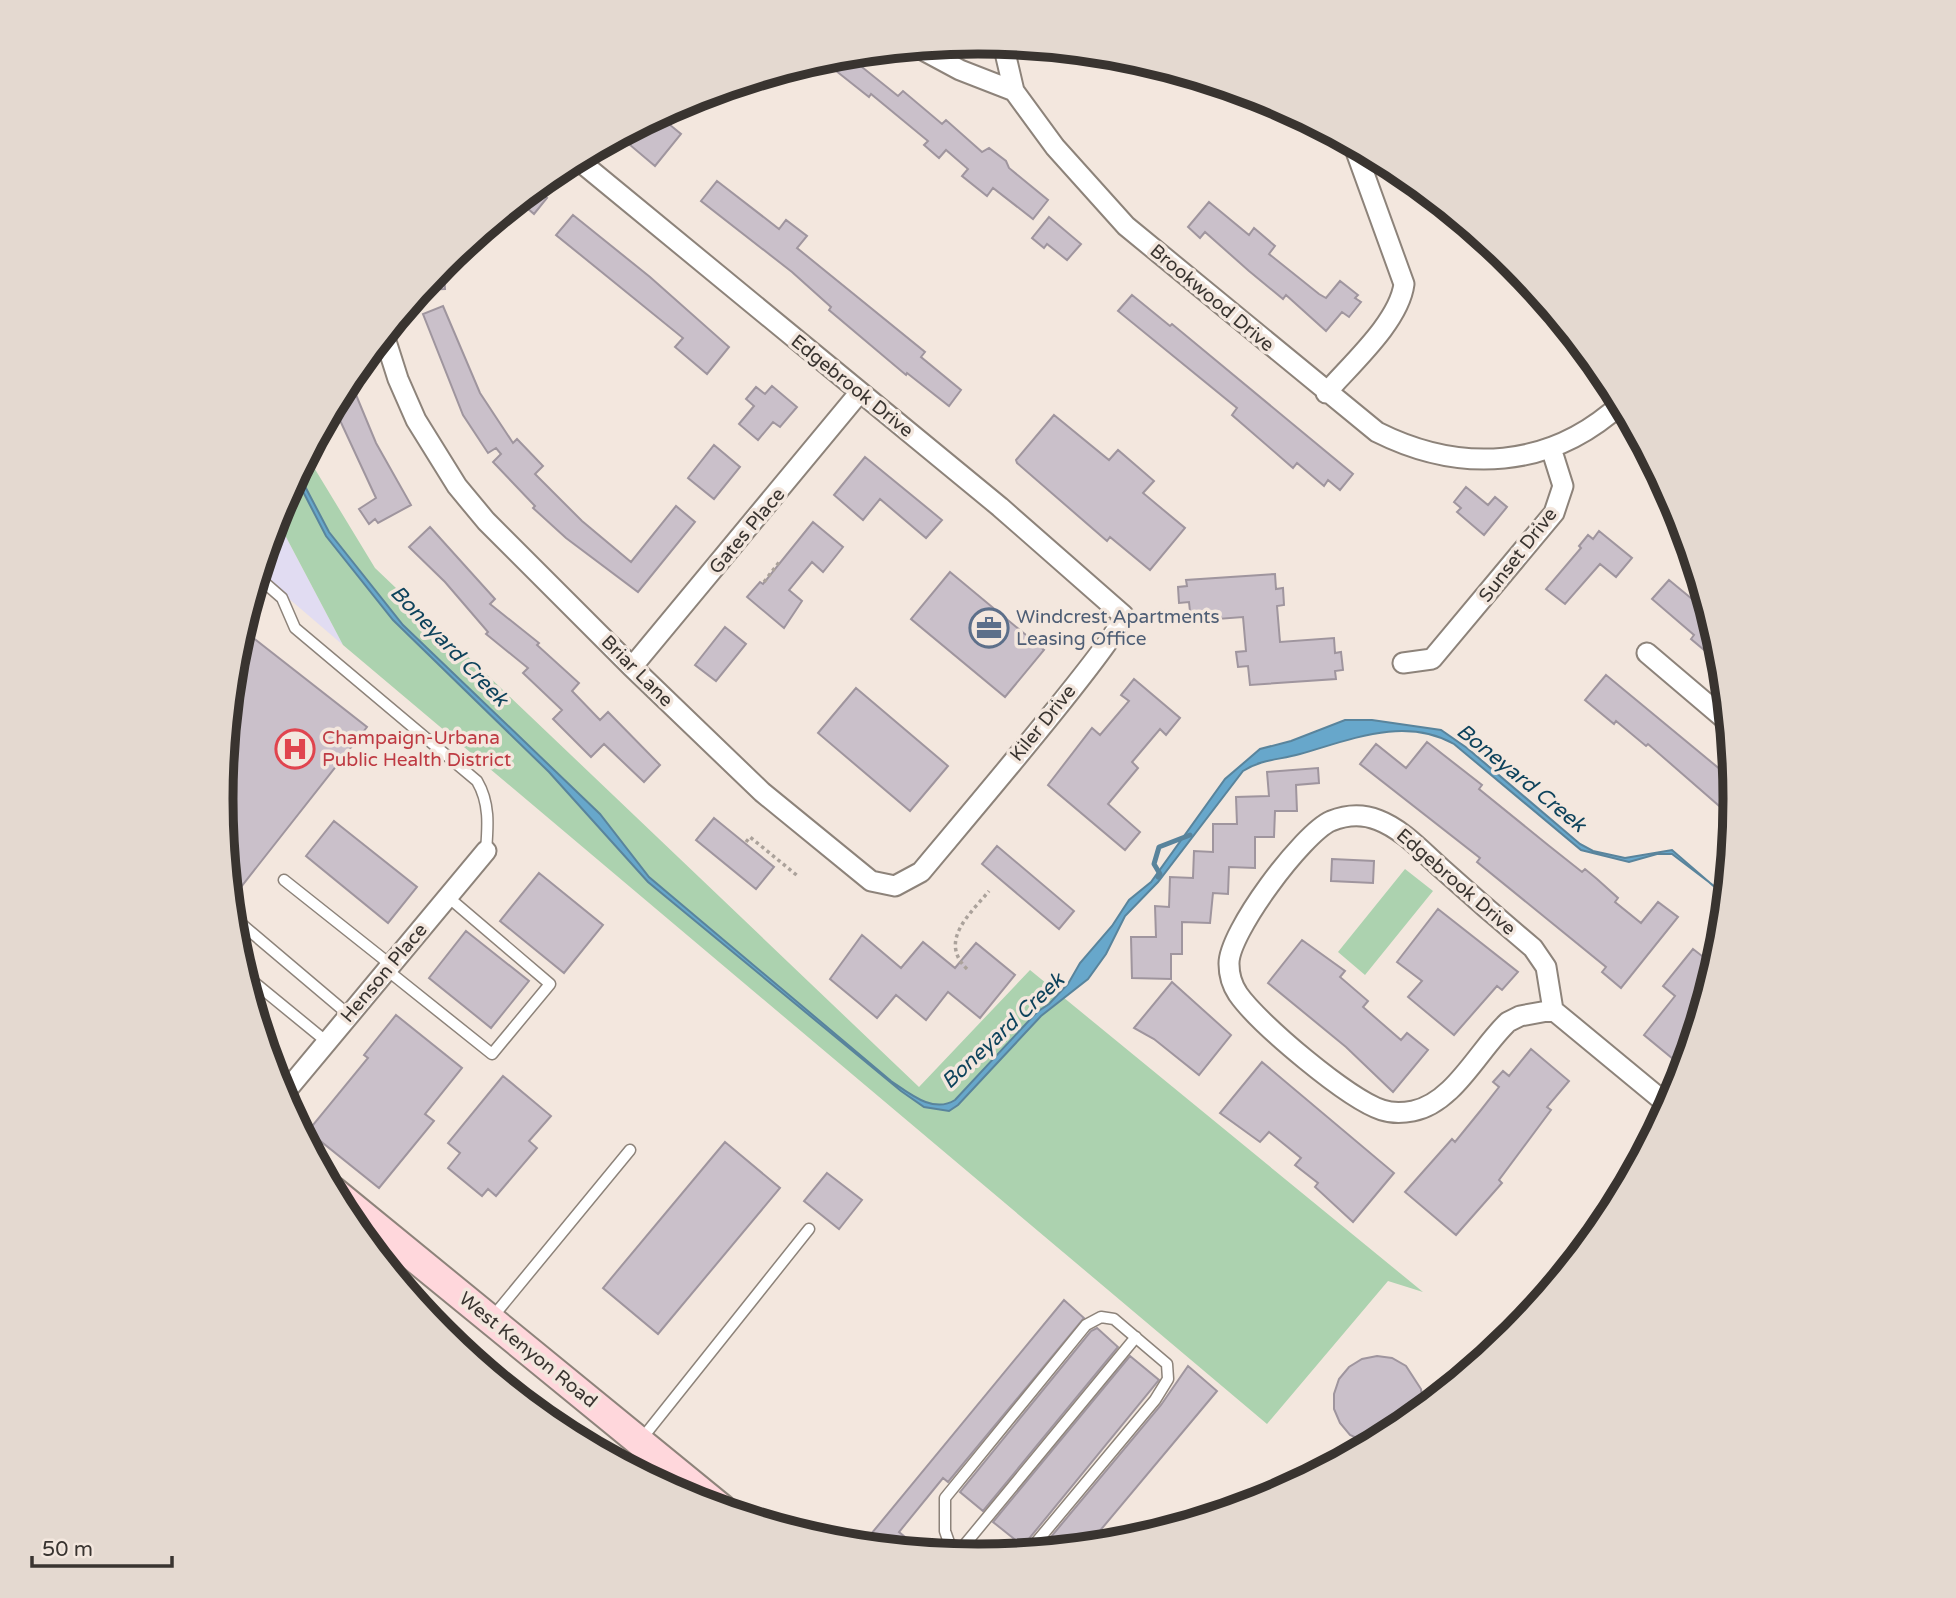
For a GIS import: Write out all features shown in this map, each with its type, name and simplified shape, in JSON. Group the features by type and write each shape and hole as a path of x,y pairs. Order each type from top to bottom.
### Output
{"street":[{"path":"1006,55 1014,91"},
{"path":"934,56 960,70 1014,91"},
{"name":"Brookwood Drive","path":"1014,91 1055,147 1126,226 1326,393 1377,432 1426,453 1482,461 1551,449"},
{"path":"1326,393 1393,314 1402,297 1404,284 1359,160"},
{"name":"Edgebrook Drive","path":"586,166 1081,575 1120,610 1123,617"},
{"name":"Briar Lane","path":"388,345 415,420 457,486 486,521 762,792 871,881 888,886 904,883 921,872 958,827"},
{"name":"Gates Place","path":"632,667 860,392"},
{"path":"1551,449 1613,411"},
{"name":"Sunset Drive","path":"1403,663 1432,659 1554,513 1563,486 1551,449"},
{"name":"Kiler Drive","path":"958,827 1080,678 1116,631 1123,617"},
{"path":"1647,653 1717,713"},
{"name":"Edgebrook Drive","path":"1362,816 1392,827 1532,948 1546,967 1553,1010 1520,1016 1508,1022 1443,1096 1413,1111 1395,1112 1383,1110 1351,1094 1275,1030 1240,996 1230,976 1228,961 1242,924 1310,837 1329,821 1362,816"},
{"name":"Henson Place","path":"291,1086 486,851"},
{"path":"1553,1010 1660,1098"},
{"name":"West Kenyon Road","path":"358,1211 699,1489"}],"lane":[{"path":"266,584 282,598 295,628 477,781 484,793 488,817 486,851"},
{"path":"284,880 492,1054 550,984 448,897"},
{"path":"245,927 349,1015"},
{"path":"257,985 327,1042"},
{"path":"491,1320 630,1150"},
{"path":"640,1441 809,1228"},
{"path":"950,1543 945,1531 945,1498 1086,1325 1101,1317 1114,1319 1167,1364 1168,1379 1155,1400 1037,1541"},
{"path":"964,1543 1136,1337"}],"path":[{"path":"764,582 780,561"},
{"path":"746,842 750,837 799,877"},
{"path":"967,969 955,953 953,942 966,919 989,891"}],"shaded area":[{"path":"283,532 343,645 267,580"}],"green space":[{"path":"313,465 375,568 919,1087 1030,970 1423,1292 1388,1281 1267,1424 343,645 283,532"},
{"path":"1405,869 1433,891 1365,975 1338,952"}],"water":[{"path":"304,484 329,532 403,625 600,814 649,877 891,1081 913,1096 930,1103 947,1104 955,1100 1037,1012 1049,1004 1068,984 1080,963 1112,926 1129,900 1151,882 1225,779 1260,749 1291,741 1345,720 1372,720 1441,730 1467,748 1580,844 1593,851 1625,858 1672,850 1709,882 1672,854 1657,854 1629,862 1581,850 1454,744 1435,736 1416,732 1377,733 1264,762 1243,771 1158,882 1125,916 1106,954 1088,979 1041,1016 958,1105 949,1111 924,1107 901,1091 648,882 549,772 393,620 326,536 302,489"}],"building":[{"path":"859,65 898,96 903,91 942,124 946,120 982,152 989,148 1048,200 1033,219 993,188 987,196 962,176 968,169 946,150 939,158 924,145 928,141 871,94 869,97 834,69"},
{"path":"675,119 670,125 681,134 655,166 630,145 636,138"},
{"path":"717,181 779,229 786,220 807,236 797,248 925,352 921,357 961,390 949,406 907,373 906,375 829,310 831,307 792,272 701,201"},
{"path":"543,195 547,198 534,214 526,207"},
{"path":"1209,202 1249,235 1254,228 1275,246 1269,254 1319,294 1326,298 1340,281 1358,295 1355,298 1361,302 1349,317 1342,312 1326,331 1286,295 1283,299 1205,232 1200,238 1188,227"},
{"path":"573,215 650,277 729,347 707,374 675,347 683,338 556,235"},
{"path":"1049,217 1081,244 1067,260 1047,244 1044,248 1032,238"},
{"path":"444,279 445,289 435,289"},
{"path":"1132,295 1170,326 1172,324 1353,474 1340,490 1328,480 1324,486 1297,463 1293,468 1232,415 1237,408 1118,311"},
{"path":"443,306 480,393 513,443 517,439 543,466 535,474 582,521 631,562 676,506 695,522 638,592 566,538 533,508 535,506 493,462 501,454 496,448 488,453 463,415 423,314"},
{"path":"772,386 797,407 780,427 773,422 758,440 739,424 754,406 746,399 756,387 765,394"},
{"path":"355,392 376,443 411,505 378,523 375,519 369,524 359,509 376,498 339,418"},
{"path":"1054,415 1109,460 1118,450 1154,481 1143,493 1185,528 1150,570 1110,537 1107,541 1017,463 1016,460"},
{"path":"714,445 740,467 714,499 688,478"},
{"path":"865,457 942,520 926,538 880,499 863,520 834,495"},
{"path":"1466,487 1488,505 1495,497 1507,507 1484,535 1457,512 1461,508 1454,502"},
{"path":"813,522 843,547 823,572 812,562 789,590 802,601 784,628 747,597 760,582 763,584"},
{"path":"430,527 495,599 490,604 539,643 537,645 579,683 572,691 600,720 608,712 660,765 644,782 604,744 591,757 553,719 562,710 523,673 528,668 486,634 488,632 445,582 409,547"},
{"path":"1599,531 1632,558 1616,577 1600,564 1565,604 1546,589 1581,548 1579,546 1588,535 1593,539"},
{"path":"950,572 1044,650 1005,697 911,619"},
{"path":"1275,574 1276,589 1283,588 1284,605 1277,606 1280,642 1334,638 1335,653 1341,652 1343,670 1335,671 1336,679 1250,685 1248,666 1238,667 1236,652 1246,651 1243,617 1191,621 1189,602 1179,603 1178,587 1187,586 1186,580"},
{"path":"1669,580 1696,602 1708,653 1691,639 1694,635 1652,599"},
{"path":"725,627 746,644 716,681 695,665"},
{"path":"252,637 367,727 241,887 235,848 235,750 240,702"},
{"path":"1606,675 1722,771 1723,809 1648,744 1646,746 1616,721 1614,724 1585,700"},
{"path":"1134,679 1180,718 1166,735 1160,729 1132,762 1138,768 1108,804 1140,832 1125,850 1048,785 1092,728 1100,735 1129,701 1121,695"},
{"path":"856,688 948,766 910,811 818,733"},
{"path":"1427,742 1482,785 1479,789 1548,845 1582,872 1585,869 1597,879 1618,898 1615,902 1641,923 1658,902 1678,917 1621,988 1602,972 1606,967 1477,862 1480,858 1360,764 1376,744 1406,768"},
{"path":"1318,768 1319,783 1296,785 1297,811 1275,811 1274,837 1255,837 1255,868 1229,867 1228,894 1213,893 1210,923 1182,922 1182,954 1171,954 1171,979 1132,978 1131,937 1156,937 1155,906 1169,907 1170,877 1193,878 1194,851 1213,852 1213,824 1237,824 1236,797 1269,796 1267,772"},
{"path":"714,818 774,867 756,889 696,840"},
{"path":"334,821 417,887 388,923 306,856"},
{"path":"997,846 1074,911 1059,929 982,864"},
{"path":"1332,859 1374,861 1373,883 1331,881"},
{"path":"539,873 603,925 564,973 500,921"},
{"path":"1438,909 1518,972 1502,990 1497,986 1454,1035 1408,997 1422,981 1397,962"},
{"path":"466,931 529,981 491,1028 429,978"},
{"path":"862,935 901,968 923,942 955,968 976,943 1015,975 980,1018 948,992 926,1020 896,995 877,1018 830,979"},
{"path":"1302,940 1345,971 1340,977 1368,1001 1363,1007 1401,1040 1407,1033 1428,1050 1393,1092 1346,1047 1268,983"},
{"path":"1693,949 1705,958 1675,1060 1644,1035 1675,996 1663,986"},
{"path":"1172,982 1231,1035 1199,1075 1154,1039 1134,1028"},
{"path":"396,1015 462,1068 425,1114 434,1121 379,1188 314,1136 310,1128 368,1058 364,1055"},
{"path":"1531,1049 1569,1081 1547,1107 1551,1110 1499,1180 1502,1183 1456,1235 1405,1192 1452,1139 1455,1142 1481,1110 1499,1087 1493,1082 1503,1071 1509,1076"},
{"path":"1262,1062 1394,1173 1353,1222 1315,1187 1318,1183 1295,1165 1301,1158 1269,1132 1260,1142 1220,1113"},
{"path":"503,1076 551,1116 529,1141 537,1148 496,1196 488,1189 482,1196 448,1168 460,1153 448,1143"},
{"path":"725,1142 780,1188 658,1334 603,1288"},
{"path":"827,1173 862,1200 839,1229 804,1201"},
{"path":"1064,1300 1084,1318 948,1482 943,1478 899,1532 909,1540 870,1535"},
{"path":"1097,1328 1118,1347 983,1511 960,1492 1091,1331"},
{"path":"1130,1356 1159,1380 1026,1542 1018,1542 993,1522"},
{"path":"1377,1356 1392,1358 1406,1366 1421,1389 1422,1396 1358,1439 1350,1435 1340,1423 1334,1409 1334,1394 1339,1379 1349,1367 1362,1359"},
{"path":"1188,1366 1217,1391 1098,1533 1049,1540 1161,1405"}],"waterway":[{"name":"Boneyard Creek","path":"1158,877 1160,874 1154,864 1159,847 1190,835"}],"place":[{"name":"Windcrest Apartments Leasing Office","path":"989,628"},
{"name":"Champaign-Urbana Public Health District","path":"295,749"}]}
